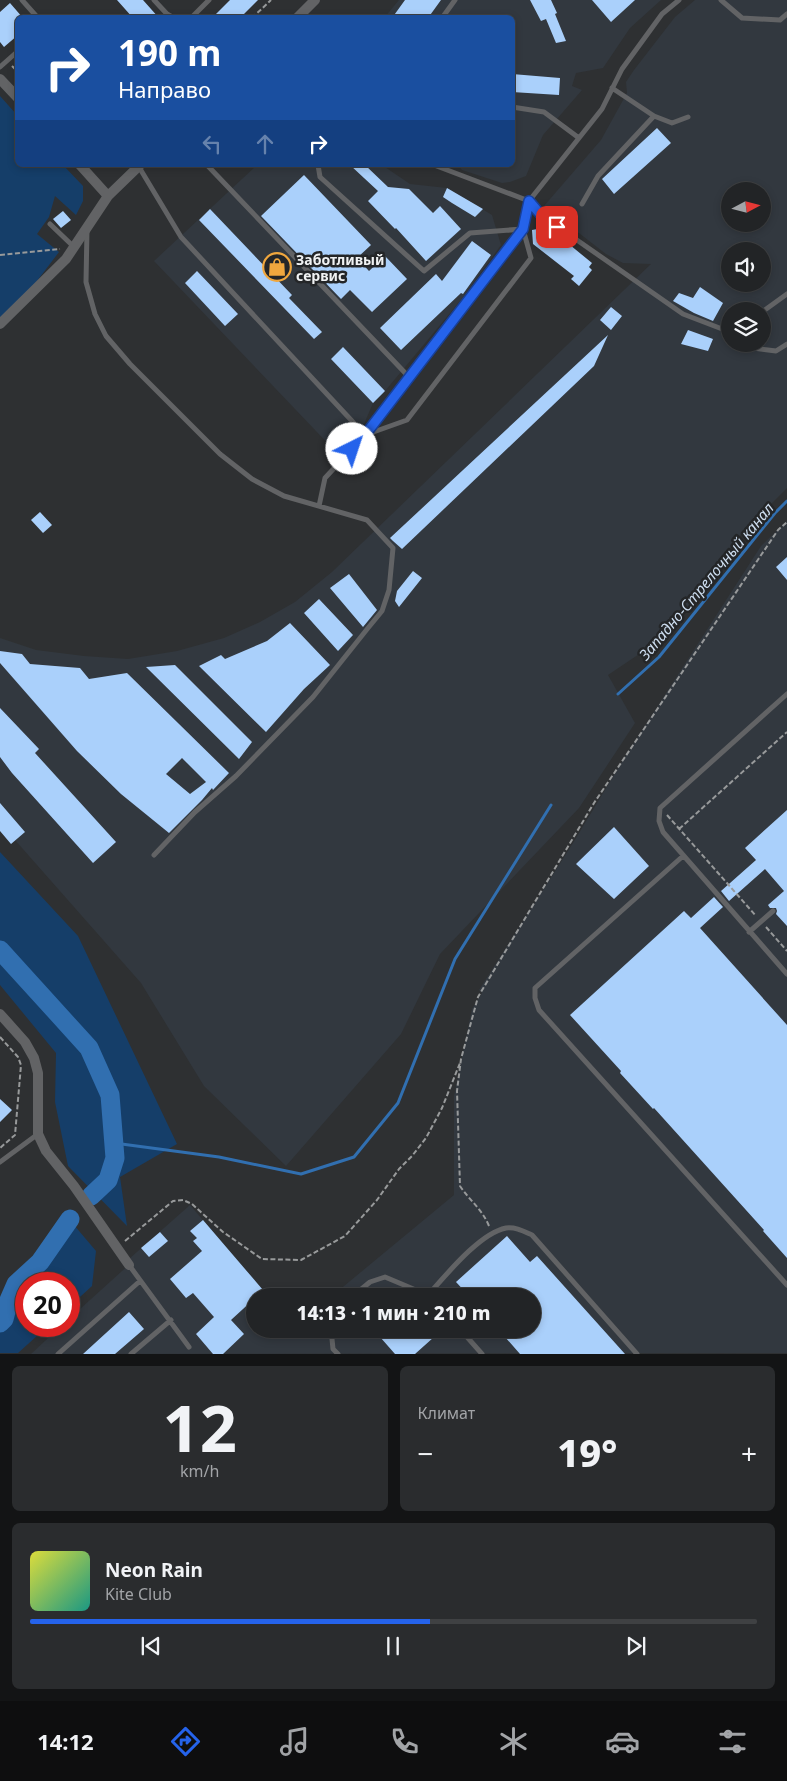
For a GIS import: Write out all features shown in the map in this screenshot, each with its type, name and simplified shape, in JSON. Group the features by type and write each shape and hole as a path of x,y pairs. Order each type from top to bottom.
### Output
{"street":[{"path":"300,15 315,0"},
{"path":"0,79 15,95"},
{"path":"82,167 108,196"},
{"path":"0,324 66,259 108,196 138,167"},
{"path":"0,1014 25,1042 34,1058 38,1073 38,1134 46,1151 74,1186 129,1265"}],"lane":[{"path":"22,0 35,15"},
{"path":"154,0 169,15"},
{"path":"194,15 209,0"},
{"path":"444,15 455,0"},
{"path":"318,506 325,478 365,435 523,229 529,201 602,109 627,61 662,14 678,0"},
{"path":"721,0 742,18 780,20 787,14"},
{"path":"0,67 15,54"},
{"path":"612,88 654,116 672,123 688,117"},
{"path":"515,107 544,112 579,138"},
{"path":"582,204 598,176 654,116"},
{"path":"140,167 181,237 365,435"},
{"path":"209,167 409,377"},
{"path":"318,167 320,177 424,271 470,233 523,229"},
{"path":"439,167 529,201 541,215 683,314 721,329"},
{"path":"50,224 75,247"},
{"path":"87,227 86,282 95,314 106,336 130,364 220,454 252,479 284,496 367,520 393,548 389,590 382,611 313,697 236,776 195,812 154,855"},
{"path":"365,435 407,420 531,258 523,229"},
{"path":"771,306 787,294"},
{"path":"771,351 776,352 787,344"},
{"path":"787,694 660,808 659,821 663,832 683,856 787,974"},
{"path":"683,856 535,988 534,998 539,1010 787,1285"},
{"path":"749,932 773,911"},
{"path":"0,1162 38,1134"},
{"path":"436,1288 457,1264 492,1233 507,1228 521,1229 532,1235 637,1354"},
{"path":"129,1265 189,1347"},
{"path":"363,1288 370,1282 385,1277 412,1288"},
{"path":"58,1354 140,1281"},
{"path":"131,1354 171,1320"},
{"path":"332,1338 333,1348 338,1354"},
{"path":"468,1338 482,1354"}],"path":[{"path":"255,15 271,0"},
{"path":"0,256 75,247"},
{"path":"117,1247 173,1201 182,1200 192,1204 223,1232 262,1259 301,1260 345,1236 426,1138 442,1108 461,1060 478,997 532,904 594,803 778,530 787,522"},
{"path":"679,829 787,732"},
{"path":"660,808 787,951"},
{"path":"0,1037 18,1057 21,1065 15,1135 0,1148"},
{"path":"461,1060 457,1091 460,1186 484,1214 492,1233"}],"shaded area":[{"path":"399,0 661,0 630,28 603,68 576,73 572,86 582,90 543,135 526,176 502,183 462,170 460,167 515,167 515,15 386,15"},
{"path":"695,0 787,0 787,488 738,537 669,634 608,675 635,723 579,808 440,954 401,1034 286,1166 204,1086 141,983 0,823 0,638 36,650 84,656 128,659 177,651 224,638 260,622 295,602 332,572 651,264 623,263 606,254 544,206 601,140 627,93 626,82 675,17"},
{"path":"0,96 15,113 15,167 65,167 83,186 83,201 76,215 55,196 49,217 37,234 59,252 24,298 0,320"},
{"path":"255,167 385,167 410,184 447,188 492,215 501,245 461,300 373,403 364,424 336,452 154,261"},
{"path":"787,521 787,1353 31,1354 49,1337 80,1337 80,1309 132,1262 129,1259 190,1205 261,1288 246,1288 246,1338 541,1338 541,1288 342,1288 454,1195 454,1096 472,1009 482,993 479,990 573,843 623,760 761,546"},
{"path":"0,852 78,936 177,1144 120,1177 127,1226 68,1166 55,1102 56,1053 0,985"},
{"path":"74,1225 96,1251 92,1286 80,1297 80,1272 37,1272"},
{"path":"15,1311 15,1337 36,1337 18,1353 0,1353 0,1329 12,1318"}],"building":[{"path":"117,0 143,0 156,15 130,15"},
{"path":"230,0 258,0 243,15 215,15"},
{"path":"405,0 441,0 430,15 394,15"},
{"path":"530,0 551,0 566,41 556,43 546,19 541,21"},
{"path":"592,0 635,0 611,22"},
{"path":"10,3 20,15 15,15 15,38 4,47 0,42 0,12"},
{"path":"515,74 560,78 559,95 515,92"},
{"path":"657,128 671,143 614,194 602,179"},
{"path":"352,167 367,167 388,187 409,189 433,213 440,206 461,229 426,261 368,201 378,191"},
{"path":"304,175 371,245 357,258 369,271 385,256 407,279 372,312 350,290 341,299 261,216"},
{"path":"447,188 483,209 475,217 443,197"},
{"path":"210,209 292,295 289,298 322,332 314,339 199,220"},
{"path":"63,211 71,220 61,228 53,219"},
{"path":"548,227 592,263 589,267 592,270 579,286 571,279 574,276 533,244 532,230"},
{"path":"472,241 491,255 463,294 461,293 401,350 380,328 436,274 442,281"},
{"path":"197,271 238,314 225,326 185,283"},
{"path":"700,287 722,302 713,321 673,301 679,293 693,298"},
{"path":"611,307 622,316 611,330 600,320"},
{"path":"688,330 713,339 708,351 681,344"},
{"path":"608,335 594,366 402,549 390,538"},
{"path":"343,347 385,391 373,403 331,359"},
{"path":"40,512 52,525 43,533 31,520"},
{"path":"787,557 787,580 776,567"},
{"path":"413,571 422,578 399,607 395,601 397,591"},
{"path":"349,574 377,610 363,627 330,588"},
{"path":"319,599 353,635 338,651 304,613"},
{"path":"290,623 330,665 304,689 266,732 199,666 221,655 225,659 267,641"},
{"path":"0,651 22,654 30,664 80,668 89,679 127,673 229,773 169,833 121,794 77,751 0,663","holes":["182,758 206,782 190,794 166,774"]},
{"path":"175,665 252,742 239,759 146,667"},
{"path":"0,708 39,749 35,753 116,842 93,863 12,773 0,757"},
{"path":"0,803 25,832 11,844 0,831"},
{"path":"787,810 787,926 776,914 776,908 770,908 768,905 784,891 765,869 729,901 721,891 756,860 745,848"},
{"path":"614,827 649,866 614,899 576,864"},
{"path":"714,897 723,907 700,928 787,1025 787,1258 570,1015 684,911 691,918"},
{"path":"0,1099 12,1110 0,1122"},
{"path":"203,1220 261,1288 246,1288 246,1306 231,1320 244,1334 223,1354 213,1354 196,1334 214,1317 193,1293 186,1298 170,1279 202,1251 193,1241 197,1238 190,1231"},
{"path":"160,1232 168,1241 149,1257 141,1248"},
{"path":"507,1236 530,1262 537,1256 625,1354 520,1354 506,1338 541,1338 541,1288 462,1288 456,1282"},
{"path":"129,1312 144,1329 115,1354 83,1354"},
{"path":"381,1338 433,1338 415,1354 395,1354"}],"waterway":[{"name":"Западно-Стрелочный канал","path":"618,694 659,657 775,513 787,501"},
{"name":"Западно-Стрелочный канал","path":"114,1143 219,1157 301,1174 354,1157 398,1103 455,959 551,805"},
{"path":"0,950 89,1048 110,1095 115,1158 108,1180 91,1196"},
{"path":"0,1323 4,1319 16,1284 40,1262 70,1219"}],"place":[{"name":"Заботливый сервис","path":"277,267"}],"route":[{"path":"352,449 365,435 523,229 529,201 541,215 557,227"}]}
